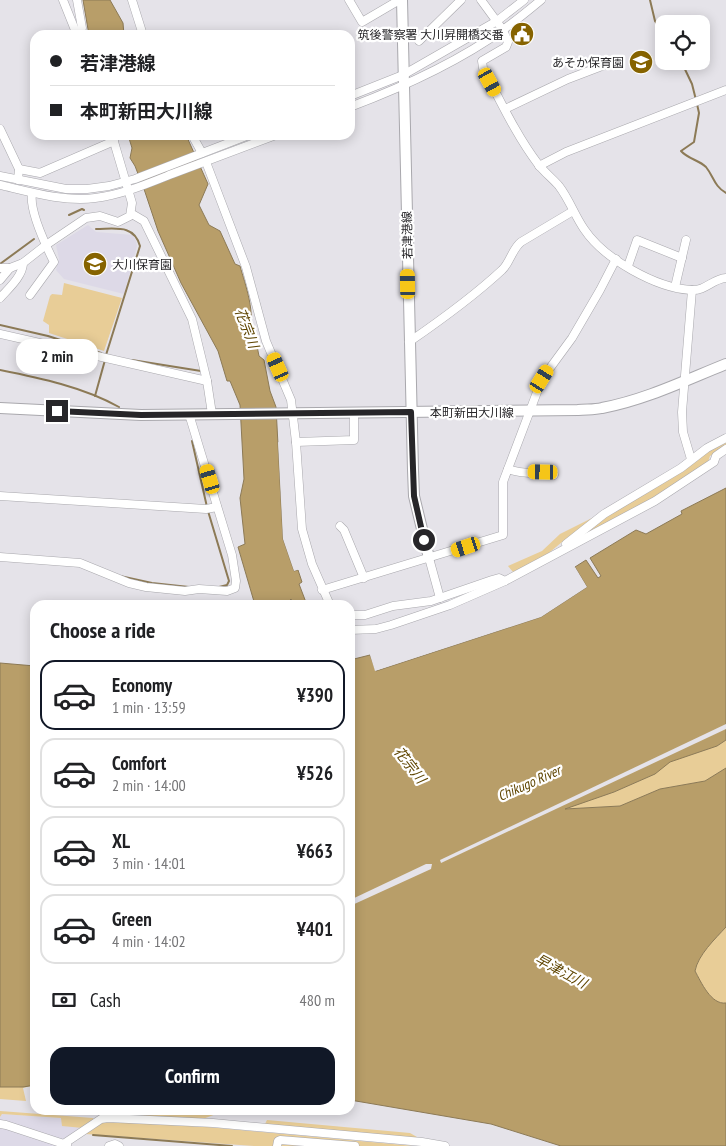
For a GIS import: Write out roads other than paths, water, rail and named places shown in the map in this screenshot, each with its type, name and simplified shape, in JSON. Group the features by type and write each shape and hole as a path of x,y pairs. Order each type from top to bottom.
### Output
{"main road":[{"name":"若津港線","path":"402,1 414,496 429,558"},
{"name":"本町新田大川線","path":"0,408 141,415 234,415 530,412 601,408 635,399 726,364"}],"street":[{"path":"63,0 77,30"},
{"path":"77,0 81,30"},
{"path":"132,0 141,30"},
{"path":"349,0 362,22 396,2 402,1"},
{"path":"420,41 461,0"},
{"path":"481,0 503,30 508,42 506,47 482,61 482,68 526,147 539,166 560,187 585,231 604,251 648,278 675,287 692,290 701,290 716,280 726,278"},
{"path":"355,105 387,93 496,21 524,0"},
{"path":"355,95 404,80 449,62 503,30 541,0"},
{"path":"505,109 568,79 610,63"},
{"path":"539,166 566,152 726,90"},
{"path":"0,129 19,168 18,180"},
{"path":"19,168 40,173 109,140"},
{"path":"0,268 10,268 23,263 86,218 100,216 118,222 127,219 132,214 132,203 114,140"},
{"path":"194,140 200,154"},
{"path":"0,176 66,189 87,189 126,182 236,140"},
{"path":"0,185 32,193 71,198 94,198 138,187 263,140"},
{"path":"204,162 246,267 266,341 283,380 294,414 302,529 306,546 327,600"},
{"path":"30,295 54,262 46,245 31,200 32,193"},
{"path":"409,342 448,314 504,269 516,246 521,242 573,211"},
{"path":"132,214 144,221 192,319 208,381 212,414"},
{"path":"628,266 637,240 682,258"},
{"path":"675,287 686,240"},
{"path":"322,590 503,535 503,482 542,379 572,338 616,259"},
{"path":"0,298 18,277 24,267 23,263"},
{"path":"0,280 10,268"},
{"path":"691,459 683,432 682,412 692,290"},
{"path":"0,334 208,381"},
{"path":"296,442 354,440 354,413"},
{"path":"0,557 80,563 129,583 146,587 185,591 199,589 227,591 235,588 236,581 232,555 211,508 190,414"},
{"path":"558,554 564,545 604,514 652,487 707,448 726,438"},
{"path":"355,630 391,626 505,581 656,501 714,462 716,456 726,449"},
{"path":"508,468 517,472 543,472 554,475"},
{"path":"0,496 211,508"},
{"path":"340,526 344,530 364,578"},
{"path":"429,558 440,598"},
{"path":"355,615 365,615 392,606 440,598 500,578 505,581"},
{"path":"0,1124 66,1145 101,1119 108,1118 213,1123 422,1142 445,1146"},
{"path":"277,1146 280,1140 355,1146"},
{"path":"109,1146 115,1144 119,1146"}],"water":[{"path":"83,0 110,0 123,23 124,30 88,30"},
{"name":"花宗川","path":"130,140 188,140 208,184 199,205 209,225 220,231 235,264 240,266 251,309 248,333 256,341 259,356 264,360 270,391 276,407 283,539 294,571 298,570 302,582 299,584 305,600 254,600 238,547 245,544 240,498 244,479 240,405 230,381 227,381 218,351 181,283 158,231 145,192 130,158 132,148"},
{"path":"726,488 726,740 717,746 670,762 655,774 614,792 565,809 620,806 660,789 705,781 726,768 726,927 703,953 695,971 711,997 721,1003 726,1003 726,1146 561,1146 491,1124 355,1101 355,659 370,655 376,671 541,617 587,587 575,567 586,560 598,578 601,576 590,558 636,530 646,534 682,514 681,511"},
{"path":"0,663 30,666 30,1086 0,1087"}],"waterway":[{"path":"650,0 655,21"},
{"path":"685,70 692,84 696,100"},
{"path":"697,104 699,113 694,142 681,151 706,167 717,184 726,193"},
{"path":"69,215 82,209 84,210"},
{"path":"96,229 123,229 133,234 140,246 106,355"},
{"path":"0,264 34,239"},
{"path":"0,325 48,336 101,353"},
{"path":"95,396 105,360"},
{"path":"132,360 201,371"},
{"path":"0,370 76,389 119,407"},
{"path":"192,441 207,507"},
{"path":"208,511 229,581 227,585 219,587"},
{"path":"120,576 152,583 189,587"},
{"path":"93,1135 232,1146"}],"place":[{"name":"筑後警察署 大川昇開橋交番","path":"522,34"},
{"name":"あそか保育園","path":"641,62"},
{"name":"大川保育園","path":"95,264"}],"water label":[{"name":"Chikugo River","path":"529,783"},
{"name":"早津江川","path":"561,971"}]}
